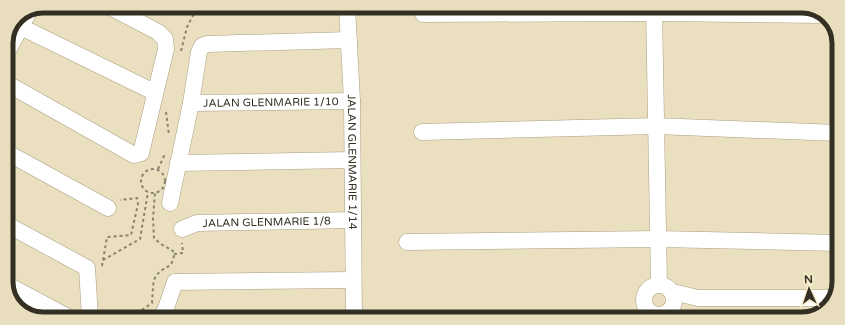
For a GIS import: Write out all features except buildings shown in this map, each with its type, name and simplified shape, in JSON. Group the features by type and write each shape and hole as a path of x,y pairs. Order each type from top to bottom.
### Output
{"street":[{"path":"13,87 134,155 141,153 144,145 154,92 166,49 165,39 158,32 121,13"},
{"name":"JALAN GLENMARIE 1/14","path":"347,13 352,101 354,312"},
{"path":"423,14 481,13"},
{"path":"654,13 658,239 664,303 698,298 827,298"},
{"path":"756,13 810,15"},
{"path":"13,41 26,18"},
{"path":"21,27 154,92"},
{"path":"170,203 199,52 202,46 207,44 349,40"},
{"name":"JALAN GLENMARIE 1/10","path":"190,103 352,101"},
{"path":"422,132 656,126 832,133"},
{"path":"13,156 108,208"},
{"path":"178,163 352,160"},
{"name":"JALAN GLENMARIE 1/8","path":"182,229 197,223 353,220"},
{"path":"13,228 87,268 90,312"},
{"path":"407,242 658,239 832,243"},
{"path":"164,312 175,282 353,280"},
{"path":"14,288 59,312"}],"path":[{"path":"180,56 187,27 194,13"},
{"path":"166,107 169,135"},
{"path":"158,170 167,149"},
{"path":"152,169 158,170 164,176 165,184 162,190 155,193 148,192 143,188 141,182 143,175 152,169"},
{"path":"108,208 113,199 118,200 137,198 138,204 131,235 107,237 103,260 140,239 148,192"},
{"path":"139,312 152,303 155,278 159,271 171,265 174,254 173,250 161,244 154,238 153,218 155,193"},
{"path":"174,254 183,253 182,229"}]}
